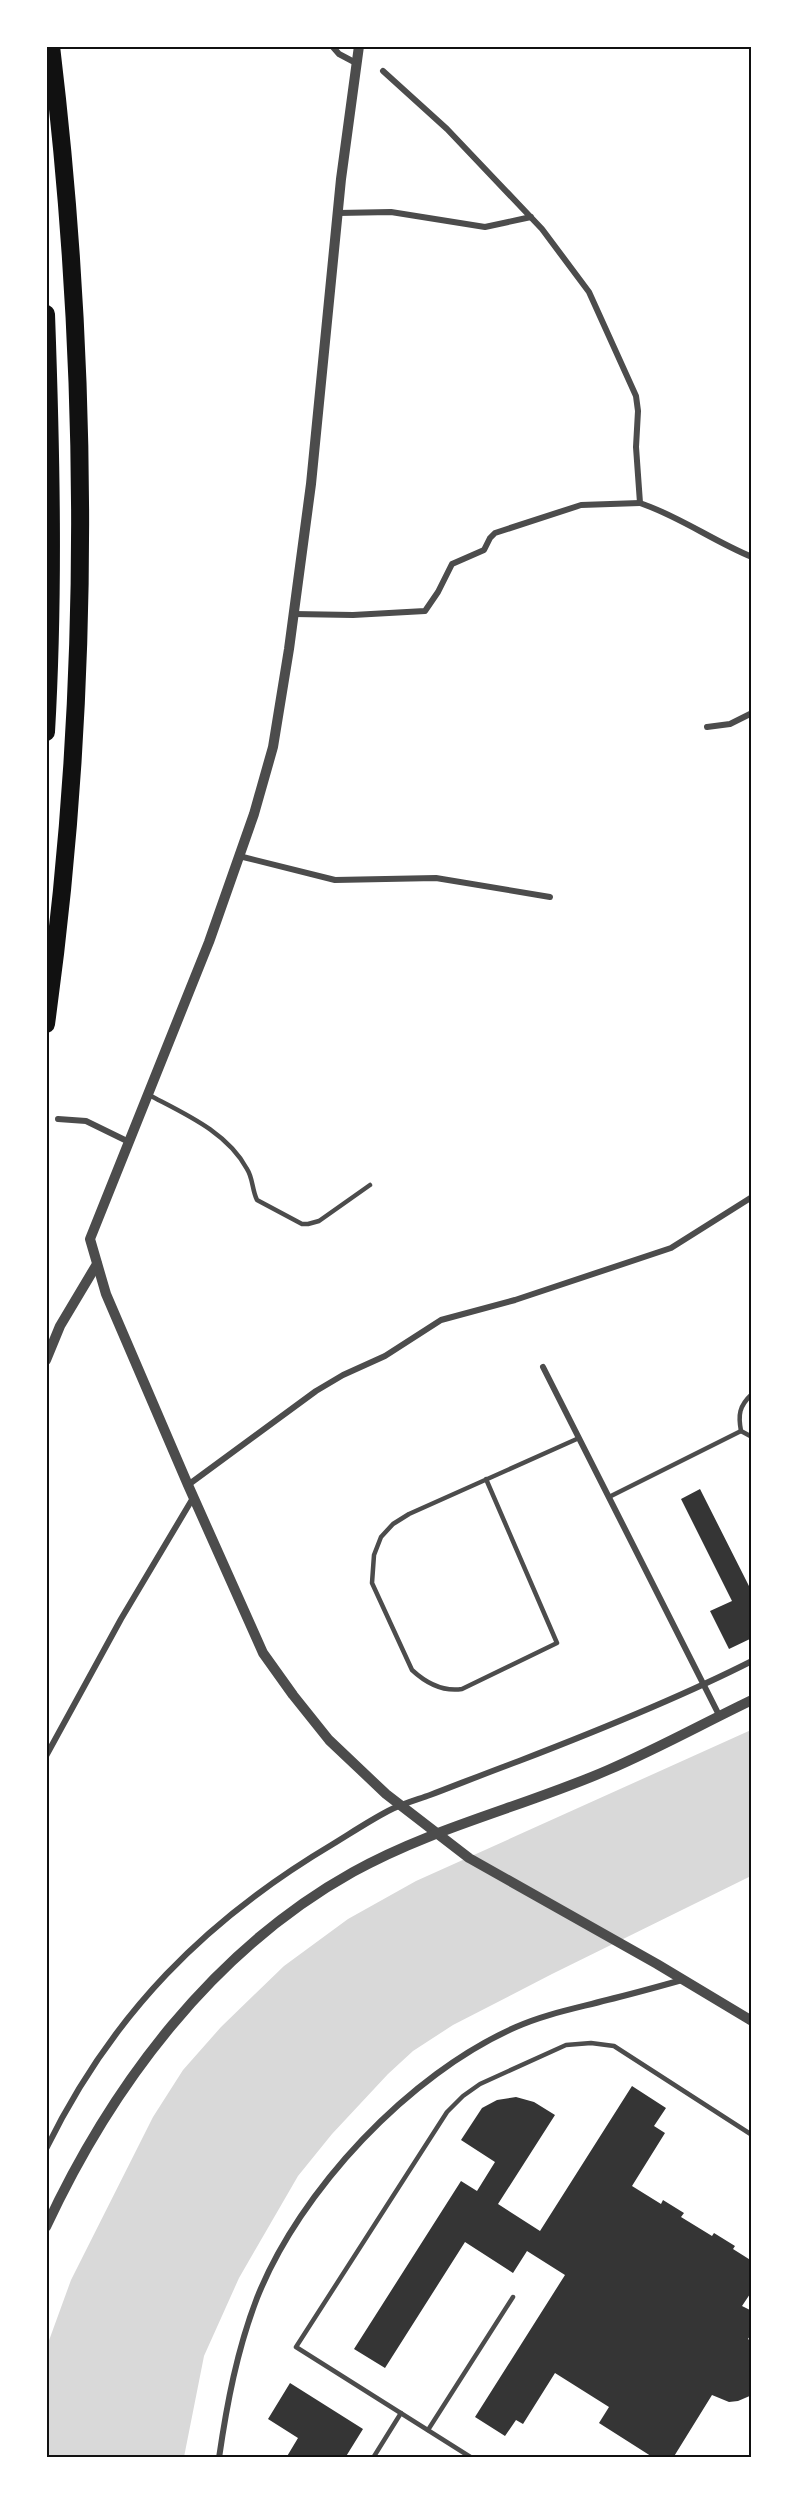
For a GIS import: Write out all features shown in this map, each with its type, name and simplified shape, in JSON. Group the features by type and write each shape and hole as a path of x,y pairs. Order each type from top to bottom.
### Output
{"highway":[{"path":"46,1024 63,896 73,768 80,576 79,443 74,306 68,213 51,46"},
{"path":"46,314 51,444 52,576 46,732"}],"street":[{"path":"332,46 339,54 356,63"},
{"path":"358,46 338,213 311,484 273,747 209,942 90,1239 106,1293 193,1497 263,1653 329,1740 401,1806 469,1858 657,1964 752,2021"},
{"path":"383,71 447,129 531,217 589,292 631,381 638,411 636,447 640,503"},
{"path":"338,213 391,212 485,227 531,217"},
{"path":"294,614 353,615 425,611 438,592 452,564 484,550 495,533 581,505 640,503 660,509 728,547 752,556"},
{"path":"707,727 730,724 752,713"},
{"path":"239,856 335,880 436,878 550,897"},
{"path":"58,1119 86,1121 129,1142"},
{"path":"188,1485 316,1391 343,1375 385,1356 441,1320 515,1300 671,1248 752,1197"},
{"path":"46,1360 60,1326 97,1264"},
{"path":"543,1367 719,1715"},
{"path":"46,1756 121,1619 193,1497"},
{"path":"46,2149 59,2123 114,2033 149,1991 191,1948 239,1906 298,1864 388,1811 523,1760 704,1685 752,1661"},
{"path":"46,2227 84,2153 113,2104 156,2044 197,1997 232,1962 282,1918 315,1894 353,1872 436,1832 607,1771 752,1700"},
{"path":"219,2457 233,2376 242,2343 271,2268 316,2196 386,2116 410,2094 452,2063 513,2028 539,2018 683,1980"}],"lane":[{"path":"148,1095 206,1125 241,1158 249,1172 257,1200 302,1224 319,1221 369,1185"},
{"path":"752,1394 743,1402 738,1417 741,1431 752,1437"},
{"path":"609,1497 741,1431"},
{"path":"486,1479 557,1643 462,1689 444,1690 420,1678 405,1660 372,1583 374,1555 381,1537 393,1524 409,1514 486,1479 579,1438"},
{"path":"472,2457 296,2347 447,2112 463,2096 480,2084 566,2045 591,2043 614,2046 752,2134"},
{"path":"428,2430 513,2297"},
{"path":"373,2457 401,2413"}],"shaded area":[{"path":"751,1730 751,1876 453,2025 413,2051 388,2074 332,2134 298,2176 239,2278 204,2356 184,2457 47,2458 47,2346 71,2280 153,2117 183,2070 221,2027 284,1966 348,1919 416,1881"}],"building":[{"path":"700,1489 752,1592 752,1638 729,1649 710,1611 732,1601 681,1499"},
{"path":"632,2086 666,2108 654,2126 665,2133 632,2186 661,2204 663,2200 684,2213 681,2217 712,2236 714,2233 735,2246 733,2249 752,2261 752,2291 742,2306 752,2311 752,2333 748,2339 752,2342 752,2395 729,2402 712,2395 673,2458 654,2458 599,2423 609,2407 555,2373 523,2424 516,2420 505,2436 475,2417 565,2275 527,2251 513,2273 465,2242 385,2368 354,2349 461,2181 477,2191 495,2162 461,2140 482,2108 497,2100 516,2097 534,2102 555,2115 498,2204 540,2231"},
{"path":"290,2383 363,2429 345,2458 286,2458 298,2438 268,2419"}]}
